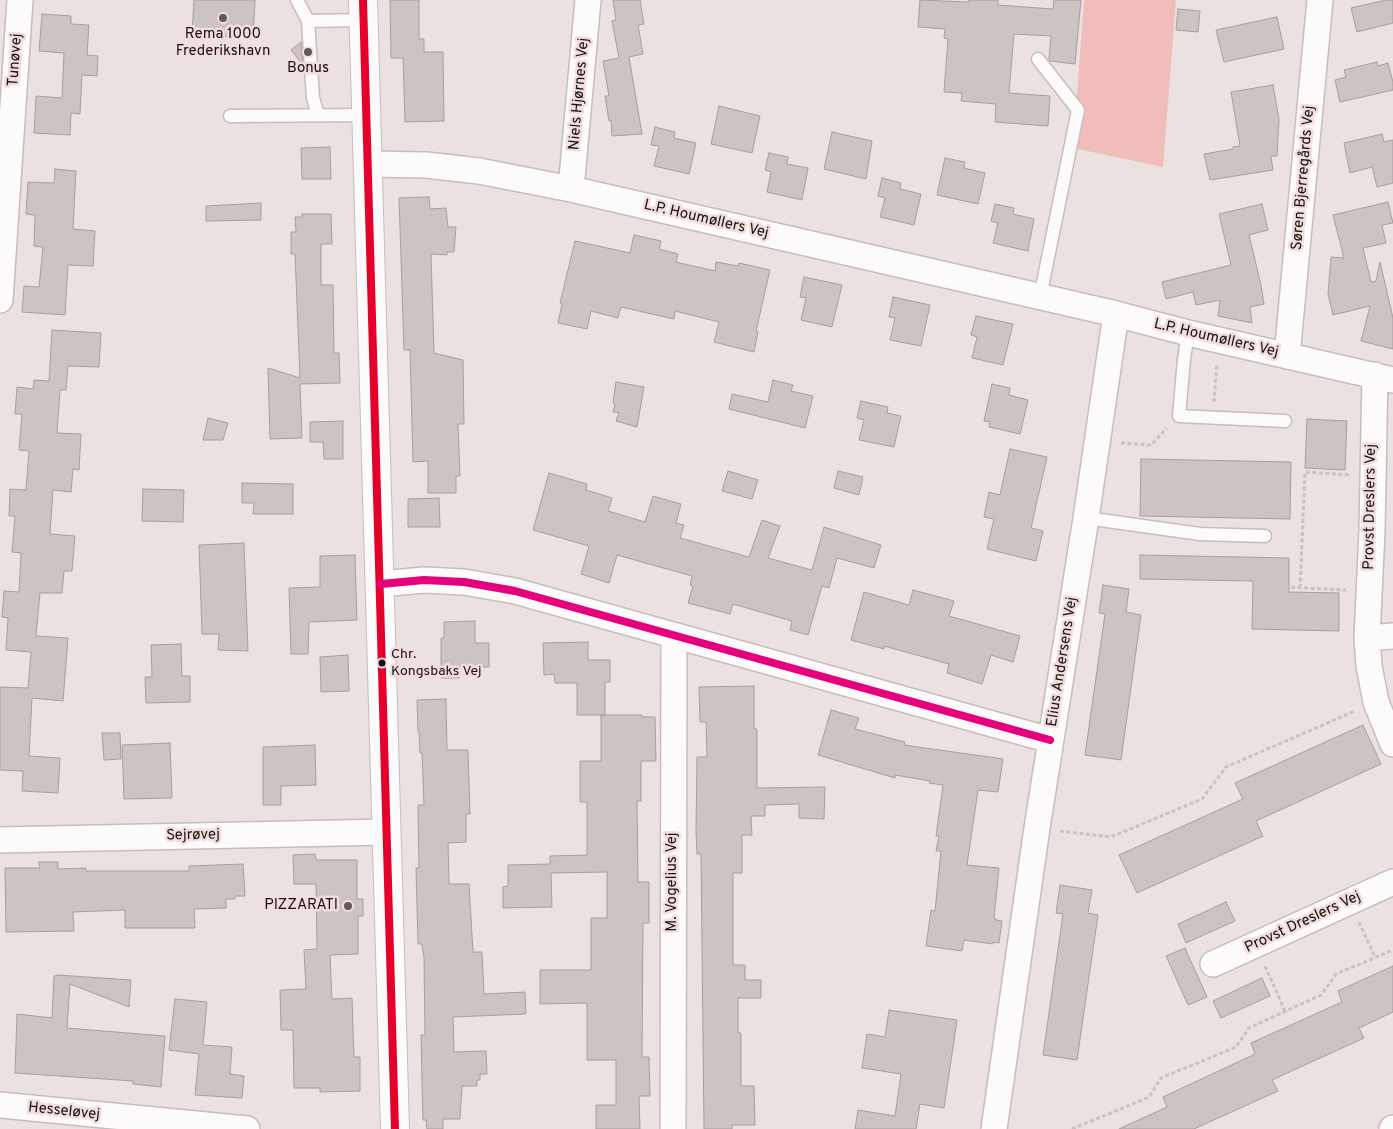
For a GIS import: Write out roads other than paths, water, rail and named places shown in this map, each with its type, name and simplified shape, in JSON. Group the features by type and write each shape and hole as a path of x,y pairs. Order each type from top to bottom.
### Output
{"main road":[{"path":"363,10 369,164 395,1129"}],"street":[{"name":"Tunøvej","path":"0,300 20,0"},
{"name":"Niels Hjørnes Vej","path":"571,189 588,0"},
{"name":"Søren Bjerregårds Vej","path":"1287,356 1320,0"},
{"name":"L.P. Houmøllers Vej","path":"369,164 426,165 479,171 571,189 1384,377"},
{"name":"Elius Andersens Vej","path":"994,1129 1050,740 1098,442 1116,314"},
{"name":"Provst Dreslers Vej","path":"1384,377 1372,476 1372,531 1367,638 1369,666 1376,702 1393,744"},
{"path":"381,584 424,580 472,583 515,591 1050,740"},
{"name":"M. Vogelius Vej","path":"673,1129 674,636"},
{"path":"1367,638 1393,636"},
{"name":"Sejrøvej","path":"0,840 386,832"},
{"name":"Provst Dreslers Vej","path":"1213,964 1393,882"},
{"name":"Hesseløvej","path":"0,1105 247,1129"}],"lane":[{"path":"297,0 308,21 313,98 318,115"},
{"path":"308,21 363,10"},
{"path":"1038,60 1078,110 1040,296"},
{"path":"230,116 367,114"},
{"path":"1188,333 1179,416 1285,421"},
{"path":"1086,518 1200,534 1265,536"}],"place":[{"name":"Rema 1000 Frederikshavn","path":"223,18"},
{"name":"Bonus","path":"308,52"},
{"name":"Chr. Kongsbaks Vej","path":"382,663"},
{"name":"PIZZARATI","path":"348,906"}]}
